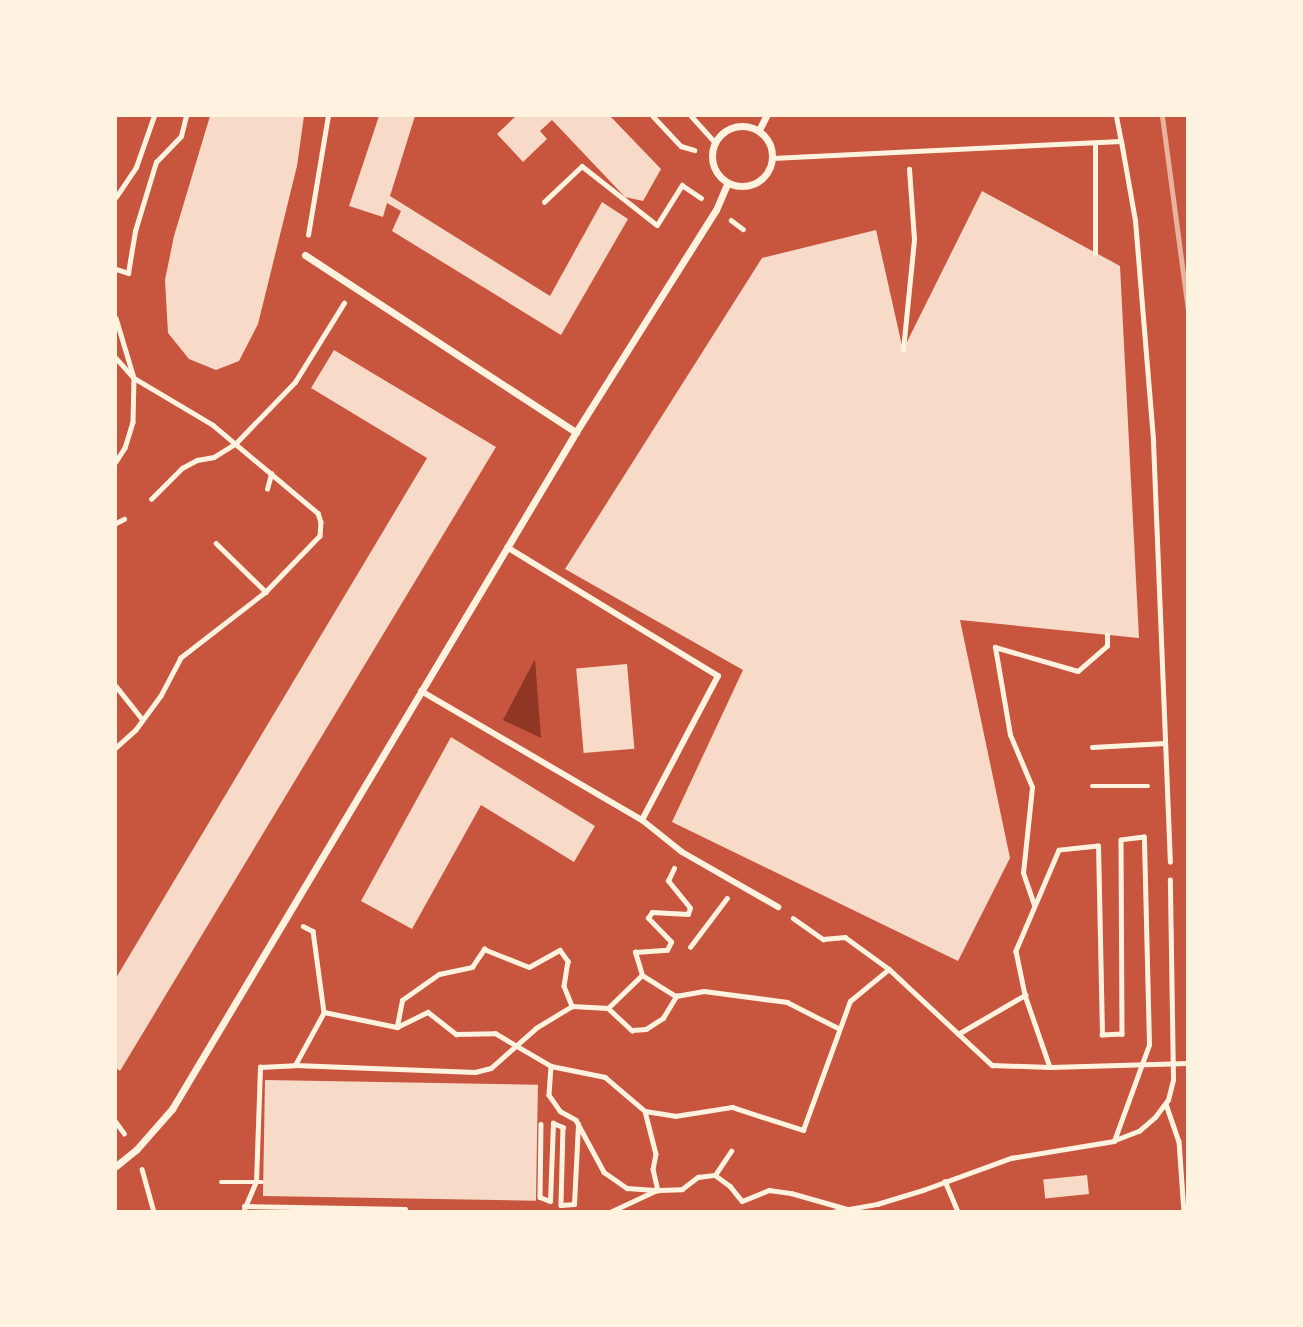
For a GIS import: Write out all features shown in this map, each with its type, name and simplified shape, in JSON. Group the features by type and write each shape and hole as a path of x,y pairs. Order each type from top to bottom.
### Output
{"street":[{"path":"759,130 766,116"},
{"path":"742,126 759,130 770,145 772,158 762,178 752,184 728,182 719,176 712,154 715,143 732,128 742,126"},
{"path":"116,1166 136,1150 172,1109 576,432 716,210 728,182"},
{"path":"304,255 576,432"},
{"path":"507,547 718,676 642,820"},
{"path":"421,691 642,820 682,852 778,907"}],"lane":[{"path":"691,116 715,143"},
{"path":"1116,116 1135,220 1153,441 1170,862"},
{"path":"772,158 1121,141"},
{"path":"1095,143 1098,170 1095,253"},
{"path":"1091,747 1165,743"}],"path":[{"path":"116,197 136,167 155,116"},
{"path":"116,269 128,273 135,231 156,162 181,136 186,116"},
{"path":"304,255 328,116"},
{"path":"653,116 681,146 712,154"},
{"path":"903,350 914,239 908,152"},
{"path":"544,202 582,166 657,225 682,185 716,210"},
{"path":"151,499 182,468 197,460 214,457 236,443 295,382 354,287"},
{"path":"116,318 134,378 133,422 125,449 116,462"},
{"path":"116,358 134,378 213,425 236,443 318,513 321,522 320,536 266,592 181,658 162,696 116,748"},
{"path":"267,489 271,474"},
{"path":"116,523 124,519"},
{"path":"216,543 266,592"},
{"path":"1035,906 1023,873 1032,786 1010,735 995,647 1078,671 1107,646 1107,635"},
{"path":"116,686 143,720"},
{"path":"1092,786 1166,786"},
{"path":"1050,1067 1026,995 1016,951 1059,850 1098,846 1101,1035 1122,1034 1121,840 1144,837 1149,1045 1114,1141"},
{"path":"682,852 668,881 690,908 688,914 652,912 648,918 671,942 667,950 635,952 642,975 676,996 704,991 787,1002 838,1028"},
{"path":"832,1212 877,1203 1011,1158 1114,1141 1139,1131 1165,1104 1173,1080 1175,1048 1170,862"},
{"path":"690,947 738,883"},
{"path":"778,907 823,939 845,937 889,969 992,1065 1050,1067 1188,1063"},
{"path":"285,916 313,931 324,1012 295,1065"},
{"path":"397,1027 402,1000 439,974 472,967 484,949 529,967 560,950 568,961 564,986 572,1006"},
{"path":"324,1012 397,1027 428,1012 456,1034 495,1033 551,1066 605,1077 645,1111 675,1116 732,1107 803,1130 850,1001 889,969"},
{"path":"608,1008 642,975"},
{"path":"958,1034 1026,995"},
{"path":"243,1209 259,1182 260,1067 295,1065 475,1072 491,1068 536,1028 572,1006 608,1008 632,1030 646,1029 663,1018 676,996"},
{"path":"551,1066 550,1095 560,1111 578,1124 604,1172 627,1188 682,1189 698,1177 715,1175 730,1186 742,1201 769,1190 791,1192 848,1209"},
{"path":"1165,1104 1179,1141 1184,1212"},
{"path":"645,1111 656,1154 653,1169 658,1190"},
{"path":"541,1124 540,1197 550,1201 553,1124 562,1127 562,1205 574,1204 578,1124"},
{"path":"136,1150 154,1212"},
{"path":"715,1175 731,1152"},
{"path":"945,1181 958,1212"},
{"path":"221,1182 259,1182"},
{"path":"610,1212 658,1190"},
{"path":"243,1209 405,1209 406,1212"}],"shaded area":[{"path":"535,659 541,738 503,720"}],"building":[{"path":"210,116 304,116 297,166 258,324 239,361 216,370 189,359 168,333 165,280 174,236"},
{"path":"379,116 415,116 390,196 550,296 602,202 628,219 561,335 392,231 401,211 387,203 383,217 349,206"},
{"path":"516,116 610,116 661,169 643,201 625,197 552,120 540,131 547,139 523,162 497,134"},
{"path":"982,191 1120,266 1139,638 960,620 1010,858 958,961 672,822 743,670 565,569 762,258 876,230 903,350"},
{"path":"334,350 496,447 120,1071 116,1068 116,978 427,458 311,388"},
{"path":"627,664 634,749 584,753 576,668"},
{"path":"451,737 595,826 574,862 481,805 412,929 361,901"},
{"path":"265,1080 538,1085 536,1201 263,1196"},
{"path":"1087,1175 1089,1194 1045,1198 1043,1180"}],"railway":[{"path":"1162,116 1188,310"}]}
